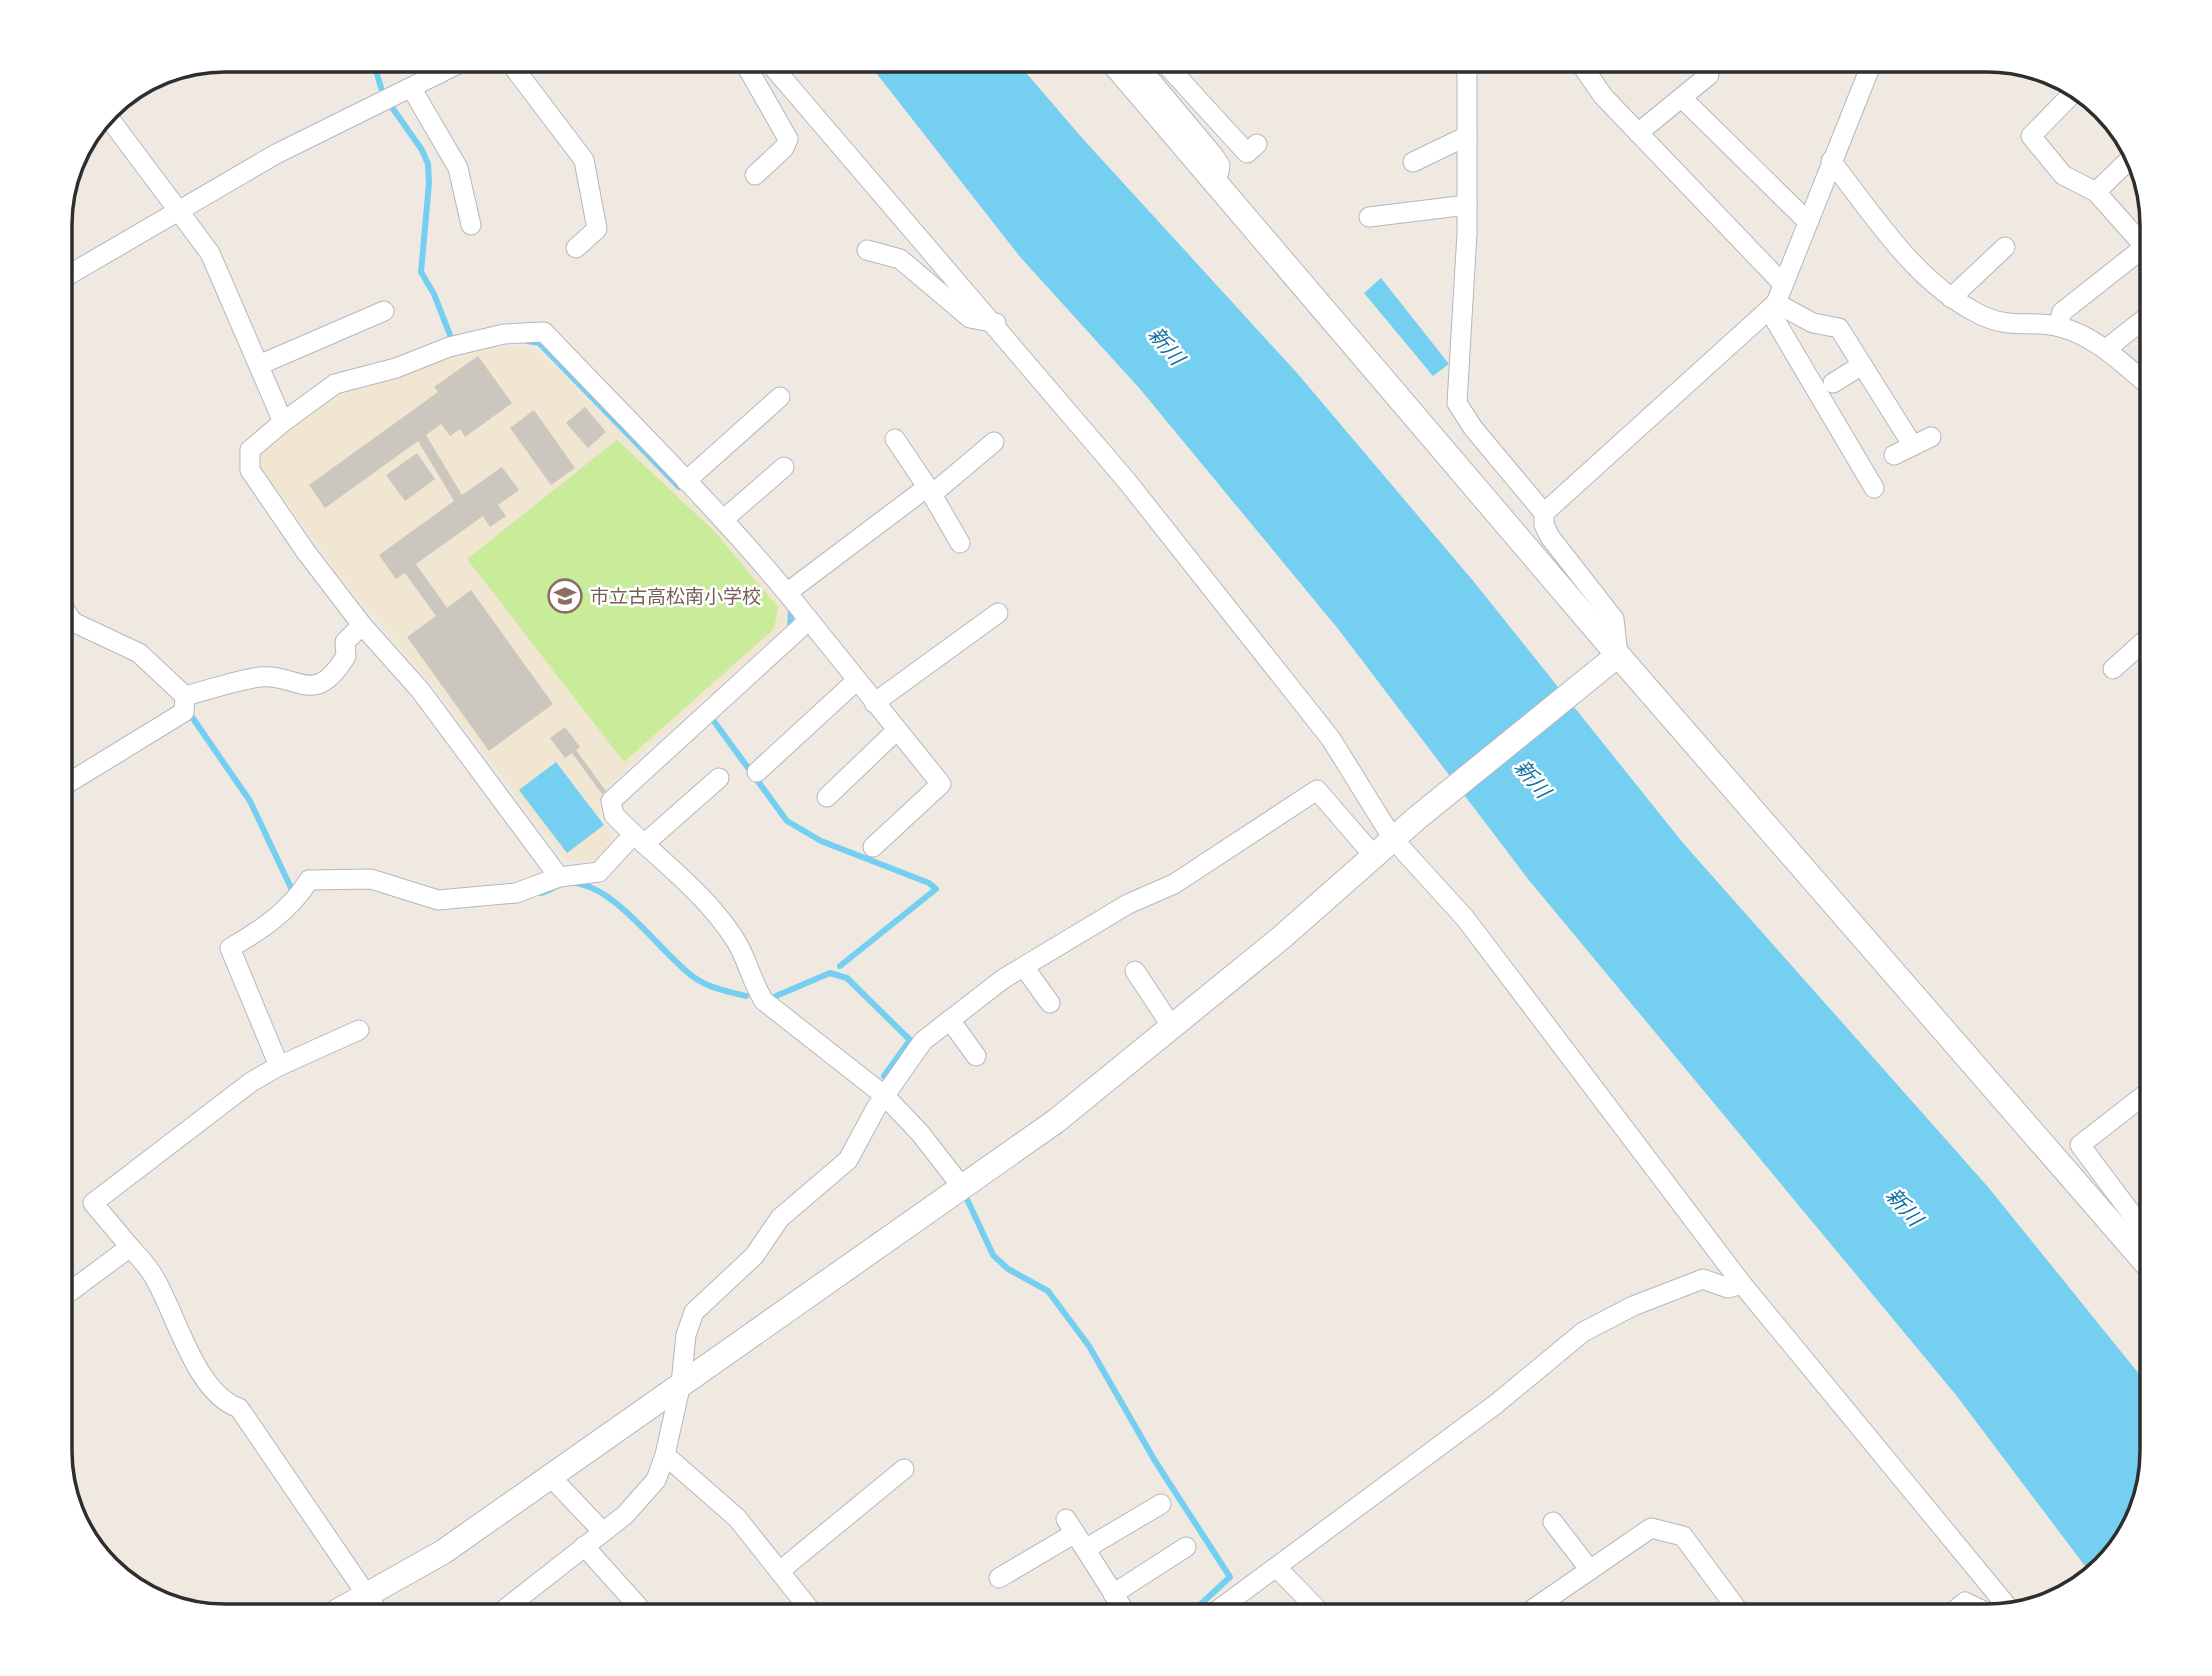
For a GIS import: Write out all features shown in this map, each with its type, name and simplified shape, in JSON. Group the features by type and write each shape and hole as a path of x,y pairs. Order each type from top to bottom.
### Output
{"street":[{"path":"72,273 276,154 412,89 428,72"},
{"path":"517,72 583,160 597,229 576,248"},
{"path":"750,72 788,139 784,148 755,175"},
{"path":"777,72 996,323 1126,480 1331,739 1393,839 1465,918 1742,1284 2005,1603"},
{"path":"1121,72 1617,657 2140,1256"},
{"path":"1144,72 1220,165 1214,178"},
{"path":"1174,72 1247,153 1257,144"},
{"path":"1466,72 1467,205 1457,403 1473,428 1544,513 1544,525 1550,537 1614,619 1617,657"},
{"path":"1586,72 1602,96 1782,283"},
{"path":"1544,513 1772,306 1868,72"},
{"path":"1638,133 1709,75"},
{"path":"412,89 458,168 471,225"},
{"path":"2070,97 2031,136 2063,175 2096,192 2140,235"},
{"path":"1682,98 1807,221"},
{"path":"112,122 181,210 210,253 283,422"},
{"path":"1413,162 1467,136"},
{"path":"1831,161 1914,266 1951,298 1978,314 2009,326 2058,326 2106,349 2140,378"},
{"path":"2096,192 2127,162"},
{"path":"1369,217 1467,205"},
{"path":"1951,298 2005,247"},
{"path":"867,250 900,259 970,318 996,323"},
{"path":"2058,326 2063,312 2140,251"},
{"path":"1772,306 1813,323 1839,328 1913,446"},
{"path":"1772,306 1874,488"},
{"path":"259,365 384,311"},
{"path":"2106,349 2140,322"},
{"path":"559,877 420,690 362,625 306,552 250,470 250,450 335,384 397,368 449,347 503,334 544,332 724,519 788,592 856,681 941,784 873,848"},
{"path":"1833,383 1862,365"},
{"path":"686,481 780,397"},
{"path":"1894,455 1931,437"},
{"path":"895,439 930,491 960,543"},
{"path":"788,592 922,491 937,491 994,442"},
{"path":"724,519 783,467"},
{"path":"874,703 998,613"},
{"path":"809,620 611,801 614,816 713,910 736,940 751,981 764,1001 885,1096 920,1133 962,1187"},
{"path":"72,621 139,653 185,696"},
{"path":"185,696 262,677 304,687 326,680 346,656 345,642 362,625"},
{"path":"2113,669 2140,645"},
{"path":"378,1604 443,1552 1056,1121 1172,1027 1417,818 1617,657"},
{"path":"757,772 856,681"},
{"path":"72,781 184,712 185,696"},
{"path":"827,797 897,730"},
{"path":"279,1066 230,948 262,930 296,900 309,880 371,879 438,900 516,893 559,877 599,872 719,778"},
{"path":"511,1604 643,1498 656,1480 665,1455 681,1383 686,1335 694,1312 754,1256 780,1218 848,1160 885,1096 923,1041 1024,967 1128,904 1174,884 1317,790 1374,856"},
{"path":"1024,967 1050,1003"},
{"path":"1135,971 1172,1027"},
{"path":"950,1020 976,1056"},
{"path":"359,1030 279,1066 251,1083 93,1203 154,1276 181,1337 214,1389 229,1405 239,1408 374,1604"},
{"path":"2140,1098 2080,1144 2140,1225"},
{"path":"72,1290 130,1247"},
{"path":"1227,1604 1278,1569 1454,1432 1496,1404 1583,1332 1633,1307 1703,1279 1728,1288 1742,1284"},
{"path":"665,1455 737,1518 806,1604"},
{"path":"781,1570 904,1469"},
{"path":"550,1476 603,1532"},
{"path":"999,1578 1075,1534 1161,1504"},
{"path":"1553,1522 1590,1570"},
{"path":"1540,1604 1651,1528 1684,1536 1733,1604"},
{"path":"1075,1534 1119,1604"},
{"path":"584,1546 636,1604"},
{"path":"1113,1594 1186,1547"},
{"path":"1278,1569 1312,1604"}],"shaded area":[{"name":"市立古高松南小学校","path":"517,347 538,350 717,528 788,611 788,626 663,734 611,784 598,807 597,815 611,831 611,851 602,859 581,862 565,859 431,683 343,580 260,466 261,452 336,391 401,375 466,352"}],"green space":[{"path":"617,440 714,531 778,607 774,629 624,762 467,559"}],"water":[{"name":"新川","path":"875,72 1025,72 1297,373 1474,582 1683,843 1988,1187 2140,1375 2140,1451 2135,1491 2120,1528 2088,1566 2086,1567 1956,1395 1528,879 1339,630 1140,389 1021,258"},
{"path":"1381,278 1449,364 1433,376 1364,293"},
{"path":"556,762 604,825 567,853 519,790"}],"building":[{"path":"478,356 512,403 465,437 460,429 450,436 441,424 426,435 462,495 502,467 519,490 498,505 506,516 490,527 483,516 416,564 447,608 471,590 553,704 489,751 407,637 436,616 405,573 396,579 379,555 454,501 418,441 325,508 309,485 438,392 434,387"},
{"path":"585,407 606,432 588,448 566,423"},
{"path":"534,410 575,468 551,485 510,428"},
{"path":"417,453 435,479 405,501 386,475"},
{"path":"565,727 580,747 576,750 606,791 602,794 572,753 565,758 550,738"}],"waterway":[{"path":"376,72 381,88"},
{"path":"391,106 422,150 428,164 429,183 421,272 434,294 450,335"},
{"path":"527,341 539,343 679,487"},
{"path":"790,631 791,608"},
{"path":"192,717 250,801 292,890 297,889"},
{"path":"713,720 787,821 821,841 929,883 936,889 840,966"},
{"path":"541,893 566,883 584,885 601,893 635,920 695,978 713,987 746,996"},
{"path":"776,996 830,973 847,978 910,1040 884,1076"},
{"path":"966,1197 993,1255 1008,1269 1048,1291 1089,1346 1155,1461 1230,1577 1201,1604"}],"place":[{"name":"市立古高松南小学校","path":"565,596"}]}
